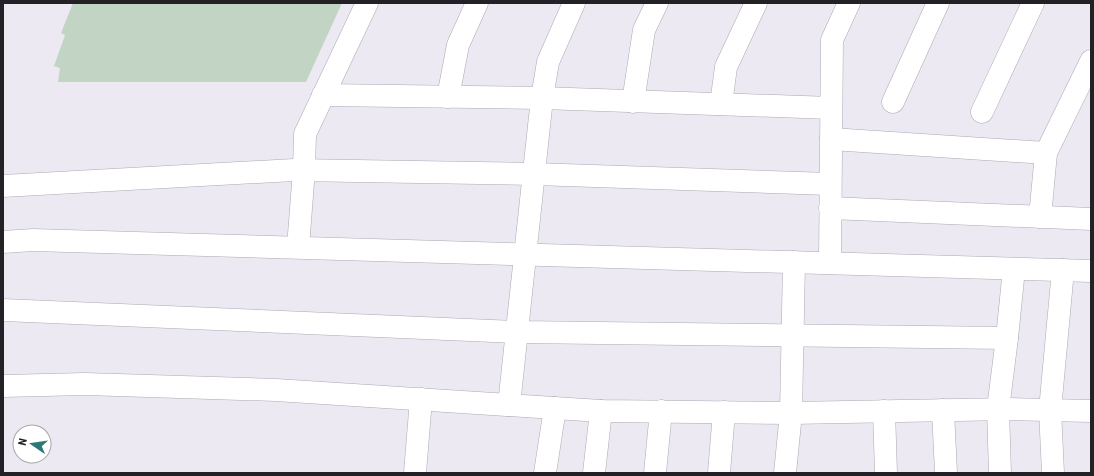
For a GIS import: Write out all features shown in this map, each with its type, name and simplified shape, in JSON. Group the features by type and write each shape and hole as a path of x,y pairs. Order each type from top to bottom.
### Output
{"street":[{"path":"298,247 304,170 304,134 367,3"},
{"path":"448,97 458,45 478,3"},
{"path":"509,405 542,98 548,62 574,3"},
{"path":"633,102 644,30 657,3"},
{"path":"721,104 726,67 756,3"},
{"path":"830,263 832,40 849,3"},
{"path":"893,102 938,3"},
{"path":"982,112 1033,3"},
{"path":"1040,217 1046,153 1091,61"},
{"path":"323,95 542,98 831,108"},
{"path":"831,139 1046,153"},
{"path":"3,186 304,170 534,174 830,184"},
{"path":"830,208 1091,219"},
{"path":"3,242 33,240 298,247 1091,271"},
{"path":"785,473 791,413 794,262"},
{"path":"1000,473 998,409 1014,269"},
{"path":"1053,473 1050,410 1063,270"},
{"path":"3,310 517,332 1007,338"},
{"path":"3,386 85,384 268,389 601,411 791,413 998,409 1091,411"},
{"path":"415,473 421,399"},
{"path":"545,473 555,408"},
{"path":"943,410 946,473"},
{"path":"594,473 601,411"},
{"path":"655,473 662,411"},
{"path":"884,411 886,473"},
{"path":"719,473 724,412"}],"green space":[{"path":"73,3 342,3 306,82 58,82 60,68 54,66 65,35 61,33"}]}
